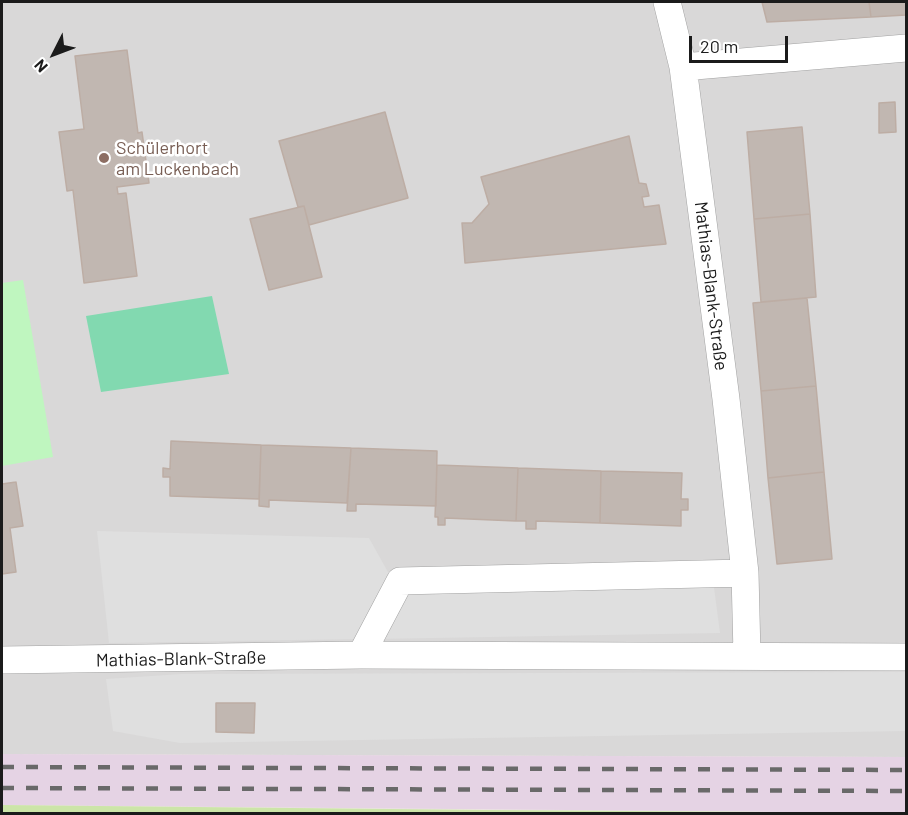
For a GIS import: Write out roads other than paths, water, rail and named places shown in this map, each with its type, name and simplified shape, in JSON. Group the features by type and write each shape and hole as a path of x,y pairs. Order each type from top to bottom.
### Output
{"street":[{"name":"Mathias-Blank-Straße","path":"2,660 103,661 361,655 747,655 745,573 726,399 682,67 667,2"},
{"path":"682,67 906,48"},
{"path":"361,655 400,581 745,573"},
{"path":"747,655 906,657"}],"railway":[{"path":"2,767 906,770"},
{"path":"2,788 906,791"}],"place":[{"name":"Schülerhort am Luckenbach","path":"104,158"}]}
